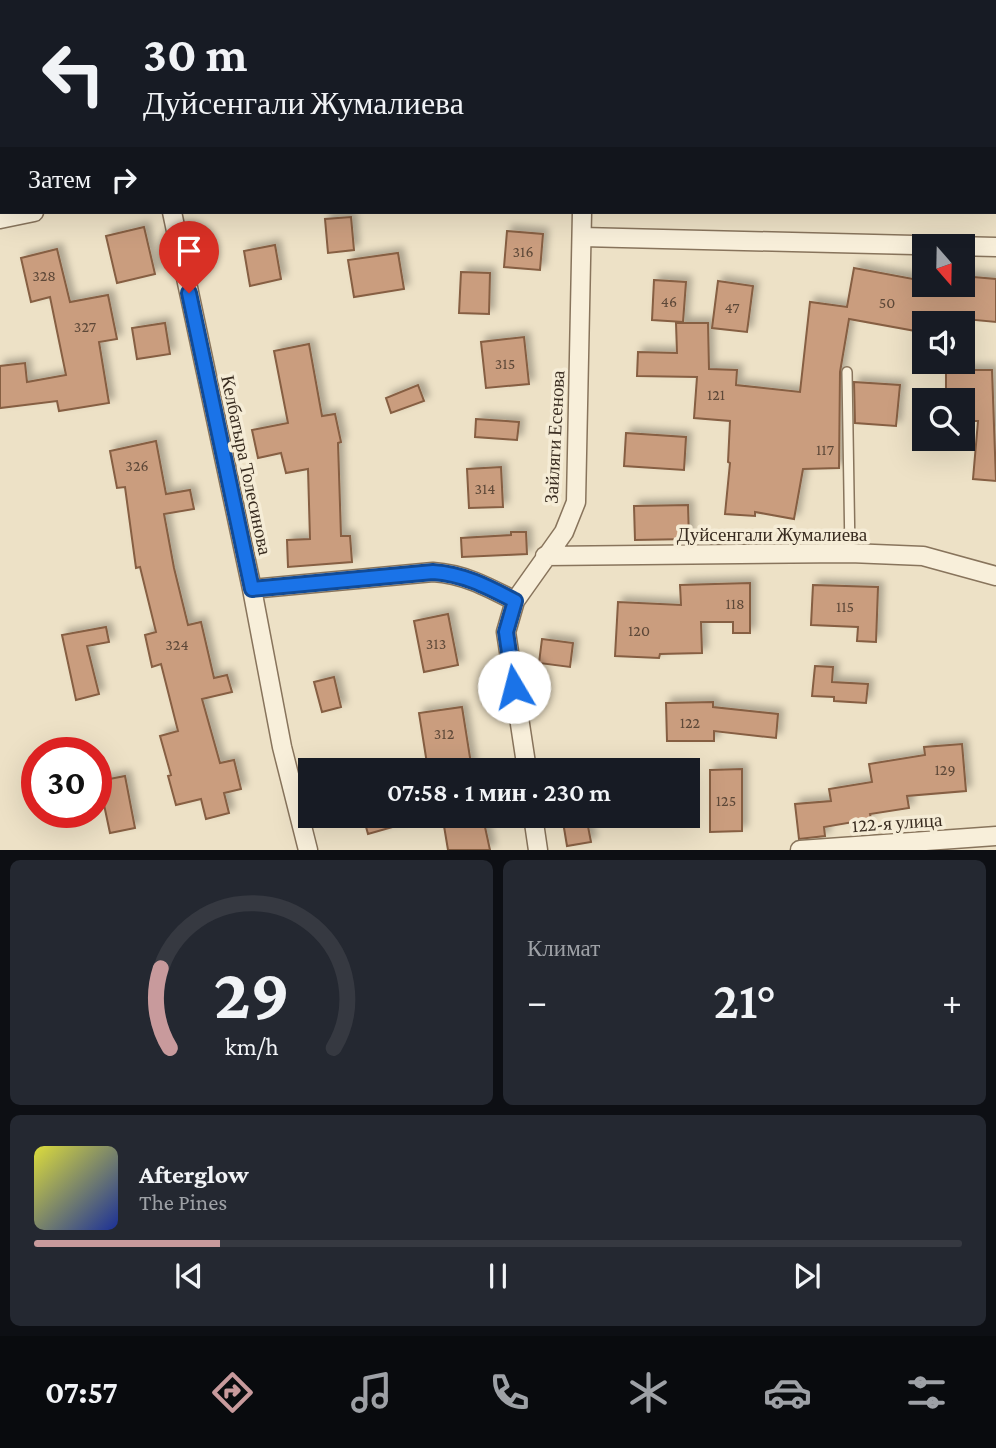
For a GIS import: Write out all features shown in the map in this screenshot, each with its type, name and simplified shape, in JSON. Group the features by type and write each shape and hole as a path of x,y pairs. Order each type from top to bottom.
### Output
{"street":[{"path":"0,219 24,214"},
{"name":"Келбатыра Толесинова","path":"172,214 252,589 282,747 308,849"},
{"name":"Зайляги Есенова","path":"525,758 506,632 515,601 564,532 576,502 582,214"},
{"path":"582,237 996,247"},
{"name":"Дуйсенгали Жумалиева","path":"545,556 923,556 996,576"},
{"path":"252,589 433,572 452,573 480,583 515,601"},
{"path":"535,828 538,849"},
{"name":"122-я улица","path":"800,849 996,836"}],"lane":[{"path":"847,372 850,554"}],"building":[{"path":"351,217 354,250 328,253 325,219"},
{"path":"144,227 155,274 117,283 106,236"},
{"path":"507,231 543,234 540,270 504,267"},
{"path":"275,245 281,279 250,286 244,251"},
{"path":"57,249 70,302 108,295 117,339 99,342 109,403 59,411 57,401 0,408 0,366 25,363 27,382 66,375 50,297 31,302 21,258"},
{"path":"398,253 404,289 354,297 348,260"},
{"path":"854,268 912,279 912,298 975,298 975,277 996,279 996,322 975,320 975,311 912,311 912,330 849,319 840,372 839,468 803,469 794,519 755,512 755,516 725,514 730,463 730,421 694,418 697,377 637,376 638,352 677,353 676,323 708,323 709,369 737,370 736,385 800,392 810,302 847,307"},
{"path":"461,272 490,273 489,314 459,313"},
{"path":"654,280 686,282 683,322 652,320"},
{"path":"718,281 753,286 747,332 712,328"},
{"path":"165,323 170,354 137,359 132,328"},
{"path":"524,337 529,384 486,388 481,342"},
{"path":"309,344 322,416 335,414 341,442 338,443 341,536 350,536 352,562 288,567 287,540 310,539 308,469 286,473 281,453 258,458 252,430 288,423 274,351"},
{"path":"975,370 992,370 996,481 973,479 978,421 975,421 975,388 946,388 946,374 975,374"},
{"path":"854,382 900,385 896,426 855,423"},
{"path":"418,385 424,401 391,413 386,398"},
{"path":"476,419 519,422 517,440 475,437"},
{"path":"626,433 686,437 684,470 624,466"},
{"path":"156,441 166,494 190,490 194,509 164,514 188,625 201,622 214,678 227,675 232,692 202,699 220,763 234,760 241,789 224,793 229,813 206,819 201,799 176,805 168,776 171,775 160,736 178,731 161,664 152,667 145,635 156,632 140,567 136,568 125,487 117,488 110,451"},
{"path":"501,467 503,507 469,508 467,469"},
{"path":"688,505 689,539 635,540 634,506"},
{"path":"511,532 526,532 527,554 462,557 461,538 511,535"},
{"path":"750,583 750,633 733,633 733,622 701,622 702,653 660,654 659,658 615,656 618,602 681,605 680,585"},
{"path":"813,585 878,587 876,642 857,641 858,627 811,625"},
{"path":"448,614 458,665 424,672 414,621"},
{"path":"106,627 109,642 87,646 99,694 76,700 62,635"},
{"path":"542,639 573,643 570,667 539,663"},
{"path":"815,666 833,667 832,682 868,684 866,703 834,701 834,697 812,696"},
{"path":"334,677 341,707 322,712 314,682"},
{"path":"713,702 713,707 778,714 776,738 714,731 714,741 667,741 666,703"},
{"path":"462,707 470,758 426,758 419,713"},
{"path":"962,744 966,791 907,796 909,808 870,814 871,819 824,827 825,836 799,839 795,804 831,801 829,789 872,782 869,764 925,755 924,747"},
{"path":"742,769 742,831 710,832 710,770"},
{"path":"125,776 135,828 110,833 112,778"},
{"path":"366,828 389,828 368,834"},
{"path":"444,828 485,828 490,850 448,850"},
{"path":"564,828 588,828 591,842 567,846"}],"route":[{"path":"189,293 252,589 433,572 452,573 480,583 515,601 506,632 514,687"}]}
